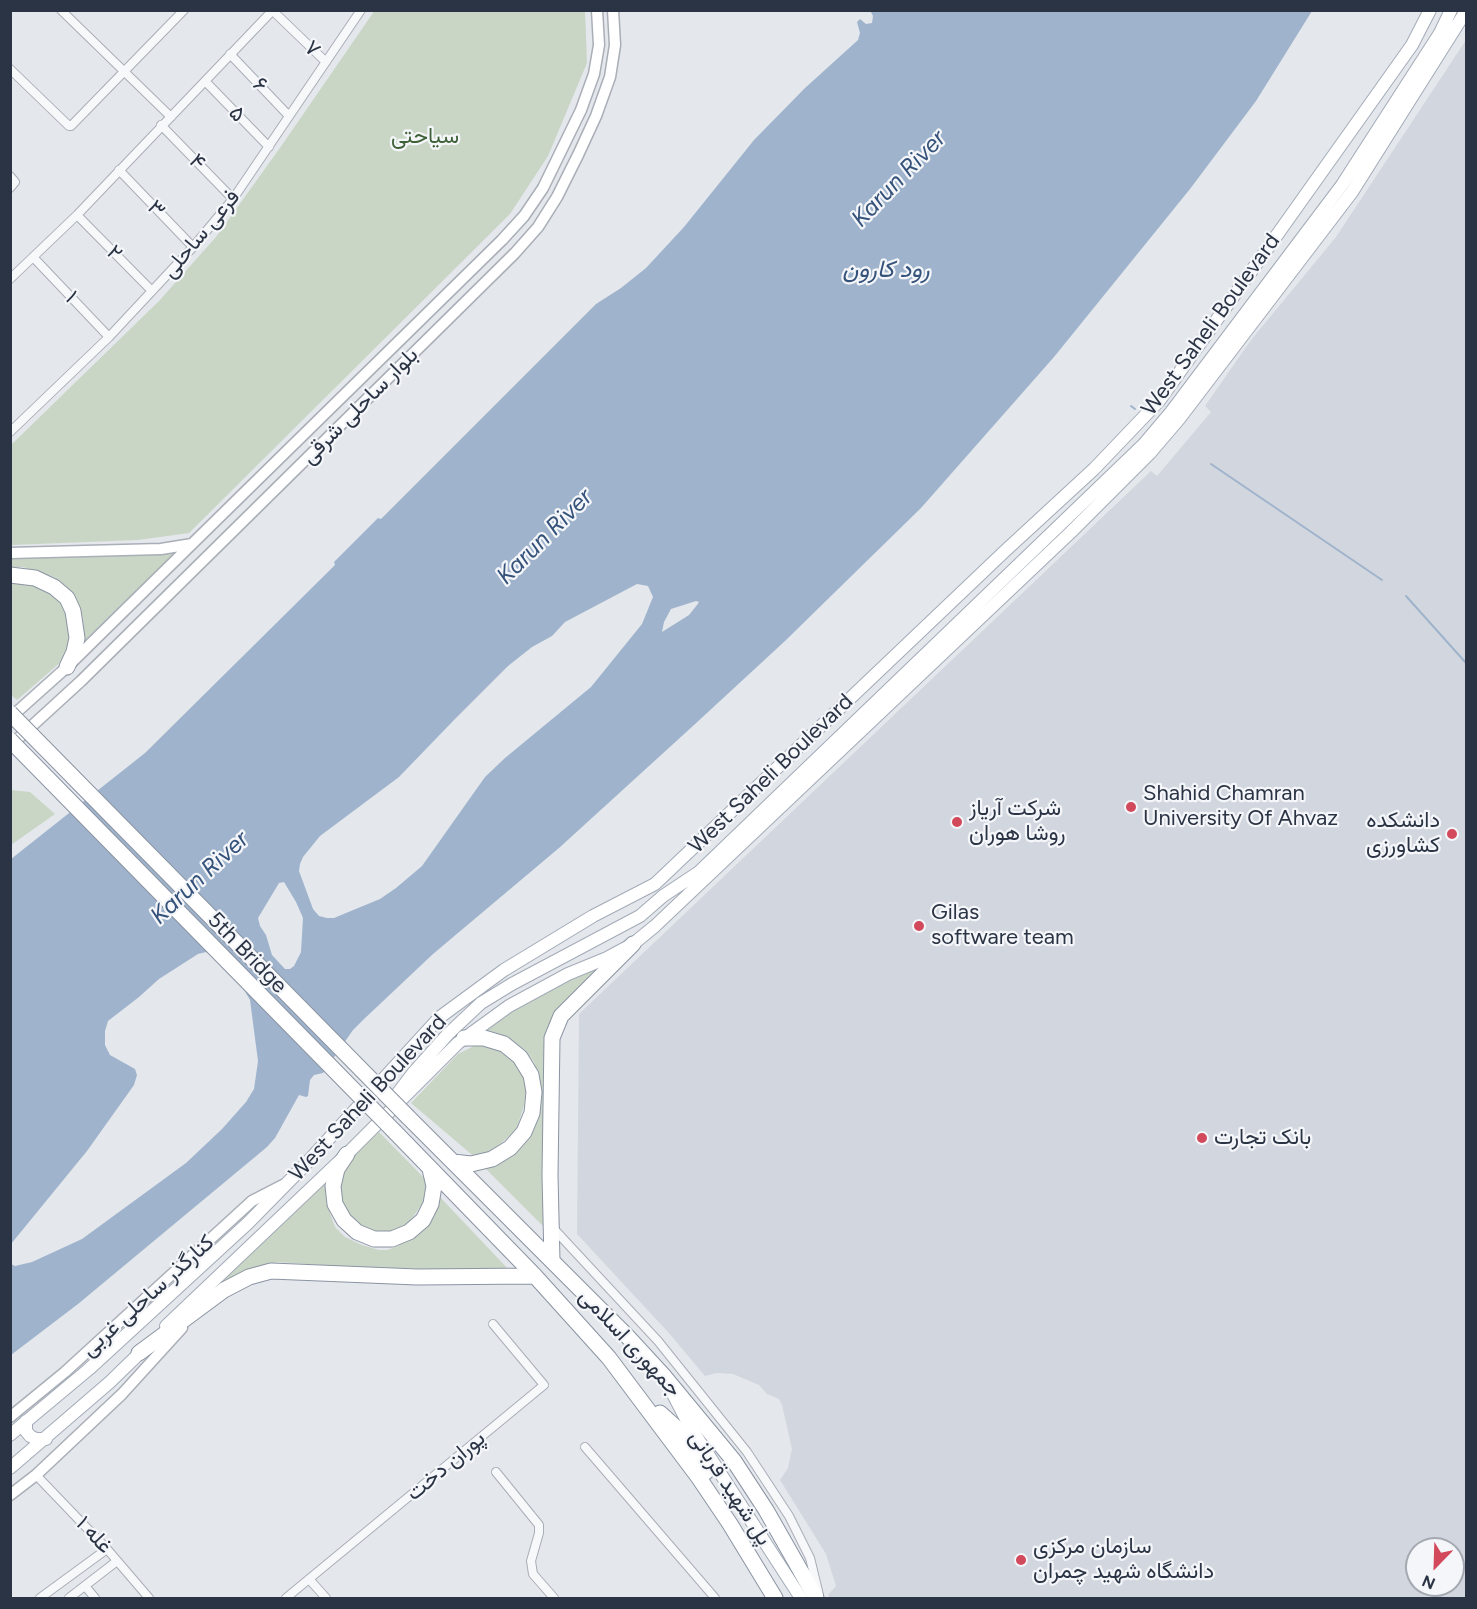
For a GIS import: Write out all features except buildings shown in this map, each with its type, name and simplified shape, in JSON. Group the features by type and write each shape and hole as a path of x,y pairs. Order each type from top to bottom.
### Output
{"highway":[{"path":"10,575 35,578 54,587 66,598 73,611 77,638 67,667"},
{"name":"5th Bridge","path":"10,712 408,1117"},
{"name":"5th Bridge","path":"10,740 395,1132"},
{"path":"552,1261 552,1038 561,1016 633,944"},
{"path":"453,1162 471,1164 492,1159 510,1148 524,1132 532,1113 534,1092 531,1075 520,1057 504,1044 484,1038 464,1038"},
{"name":"جمهوری اسلامی","path":"408,1117 628,1337 663,1375 734,1461 766,1510 818,1599"},
{"name":"جمهوری اسلامی","path":"395,1132 535,1276 638,1393 730,1524 775,1599"},
{"path":"347,1154 337,1169 333,1186 335,1204 350,1226 357,1232 374,1239 392,1239 401,1236 410,1232 423,1220 432,1204 434,1186 430,1169"},
{"path":"139,1353 224,1290 249,1276 271,1271 417,1277 535,1276"},
{"name":"پل شهید قربانی","path":"638,1393 680,1431 786,1599"}],"main road":[{"name":"بلوار ساحلی شرقی","path":"10,718 67,667 524,216 543,188 585,101 594,74 599,45 597,10"},
{"name":"بلوار ساحلی شرقی","path":"10,746 74,689 515,253 538,227 557,197 578,155 596,116 610,77 615,45 613,10"},
{"name":"West Saheli Boulevard","path":"10,1435 89,1369 248,1223 289,1182 440,1017 504,970 593,916 655,884 1094,469 1159,401 1412,45 1430,10"},
{"name":"West Saheli Boulevard","path":"368,1134 414,1072 448,1034 481,1003 640,916 699,872 1144,444 1171,412 1342,185 1440,33 1451,10"},
{"name":"West Saheli Boulevard","path":"10,1468 46,1439 139,1353 368,1134 464,1038 509,1005 633,944 655,926 1054,548 1150,453 1179,419 1352,192 1467,11"},
{"path":"204,532 218,546"},
{"path":"10,553 161,549 192,544"},
{"name":"کنارگذر ساحلی غربی","path":"10,1417 65,1371 252,1201 289,1182"},
{"name":"کنارگذر ساحلی غربی","path":"10,1494 36,1475 123,1394 164,1346 211,1300"},
{"name":"پل شهید قربانی","path":"663,1375 689,1425 801,1599"},
{"path":"26,1421 26,1431 30,1436 36,1439 46,1439"}],"street":[{"path":"61,10 171,117"},
{"name":"فرعی ساحلی","path":"10,432 109,337 193,247 233,199 361,10"},
{"path":"11,278 77,215 273,11"},
{"name":"۷","path":"273,11 326,63"},
{"path":"10,69 69,126 73,125 179,12"},
{"name":"۶","path":"230,54 289,117"},
{"name":"۵","path":"205,81 269,147"},
{"name":"۴","path":"161,125 233,199"},
{"name":"۳","path":"119,170 193,247"},
{"name":"۲","path":"77,215 152,291"},
{"name":"۱","path":"33,257 109,337"},
{"path":"551,1226 658,1341 747,1452 794,1526 810,1558 818,1599"},
{"name":"پوران دخت","path":"286,1599 544,1385 493,1324"},
{"path":"585,1448 715,1599"},
{"path":"496,1472 539,1525 531,1561 533,1574 554,1599"},
{"name":"غله ۱","path":"36,1475 107,1549 149,1599"},
{"path":"40,1599 107,1549"},
{"path":"69,1599 117,1561"},
{"path":"309,1579 326,1599"},
{"path":"85,1586 95,1599"}],"shaded area":[{"name":"Shahid Chamran University Of Ahvaz","path":"1466,40 1466,1598 830,1598 828,1595 836,1586 826,1554 780,1480 788,1468 792,1449 779,1399 767,1394 759,1385 733,1374 717,1373 705,1376 668,1332 577,1234 579,1014 1151,471 1157,476 1211,412 1205,406 1251,340 1336,237"}],"green space":[{"name":"سیاحتی","path":"375,10 585,11 587,63 548,156 510,214 189,533 138,540 11,545 11,445 159,301 216,237"},
{"path":"181,549 82,646 84,630 82,614 74,595 54,577 23,567 11,567 10,557"},
{"path":"11,580 27,581 50,589 62,601 69,616 71,639 62,661 17,700 11,695"},
{"path":"11,790 30,792 55,814 11,845"},
{"path":"610,962 553,1020 546,1229 485,1168 513,1151 537,1074 534,1062 525,1050 503,1035 491,1031 477,1032 553,987"},
{"path":"478,1044 494,1045 523,1067 527,1092 516,1130 498,1146 477,1159 411,1103 458,1054"},
{"path":"379,1132 429,1183 425,1199 406,1228 386,1237 350,1225 338,1190 352,1157"},
{"path":"334,1170 326,1202 335,1227 345,1237 379,1250 398,1246 418,1231 439,1196 510,1271 350,1267 277,1262 243,1272 204,1299"}],"water":[{"name":"رود کارون","path":"870,10 1312,11 1256,101 1190,189 1054,357 921,508 785,641 694,725 559,848 433,954 363,1020 353,1030 323,1073 314,1075 310,1080 308,1096 299,1095 275,1138 267,1147 78,1304 11,1355 11,1264 15,1266 32,1262 82,1239 186,1163 222,1129 246,1102 254,1089 258,1061 250,1000 243,988 213,957 206,952 198,954 159,979 108,1021 105,1031 105,1045 110,1055 135,1069 137,1075 134,1085 87,1151 11,1244 11,859 145,753 335,565 334,562 378,518 381,519 596,304 646,268 684,227 754,140 805,88 858,40 860,33 857,22 860,19 866,24 872,23 873,16","holes":["637,584 648,586 653,597 642,624 591,687 485,777 422,866 380,899 334,918 319,916 313,909 299,871 303,857 320,836 399,777 508,666 532,647 552,636 565,622","699,602 689,615 662,632 671,609","284,882 303,918 301,952 290,969 285,969 272,955 258,918 279,883"]}],"waterway":[{"path":"1131,406 1135,409"},
{"path":"1211,464 1382,580"},
{"path":"1406,596 1466,663"}],"place":[{"name":"Shahid Chamran University Of Ahvaz","path":"1131,807"},
{"name":"شرکت آریاز روشا هوران","path":"957,822"},
{"name":"دانشکده کشاورزی","path":"1452,834"},
{"name":"Gilas software team","path":"919,926"},
{"name":"بانک تجارت","path":"1202,1138"},
{"name":"سازمان مرکزی دانشگاه شهید چمران","path":"1021,1560"}],"water label":[{"name":"Karun River","path":"899,179"},
{"name":"Karun River","path":"545,537"},
{"name":"Karun River","path":"200,878"}]}
